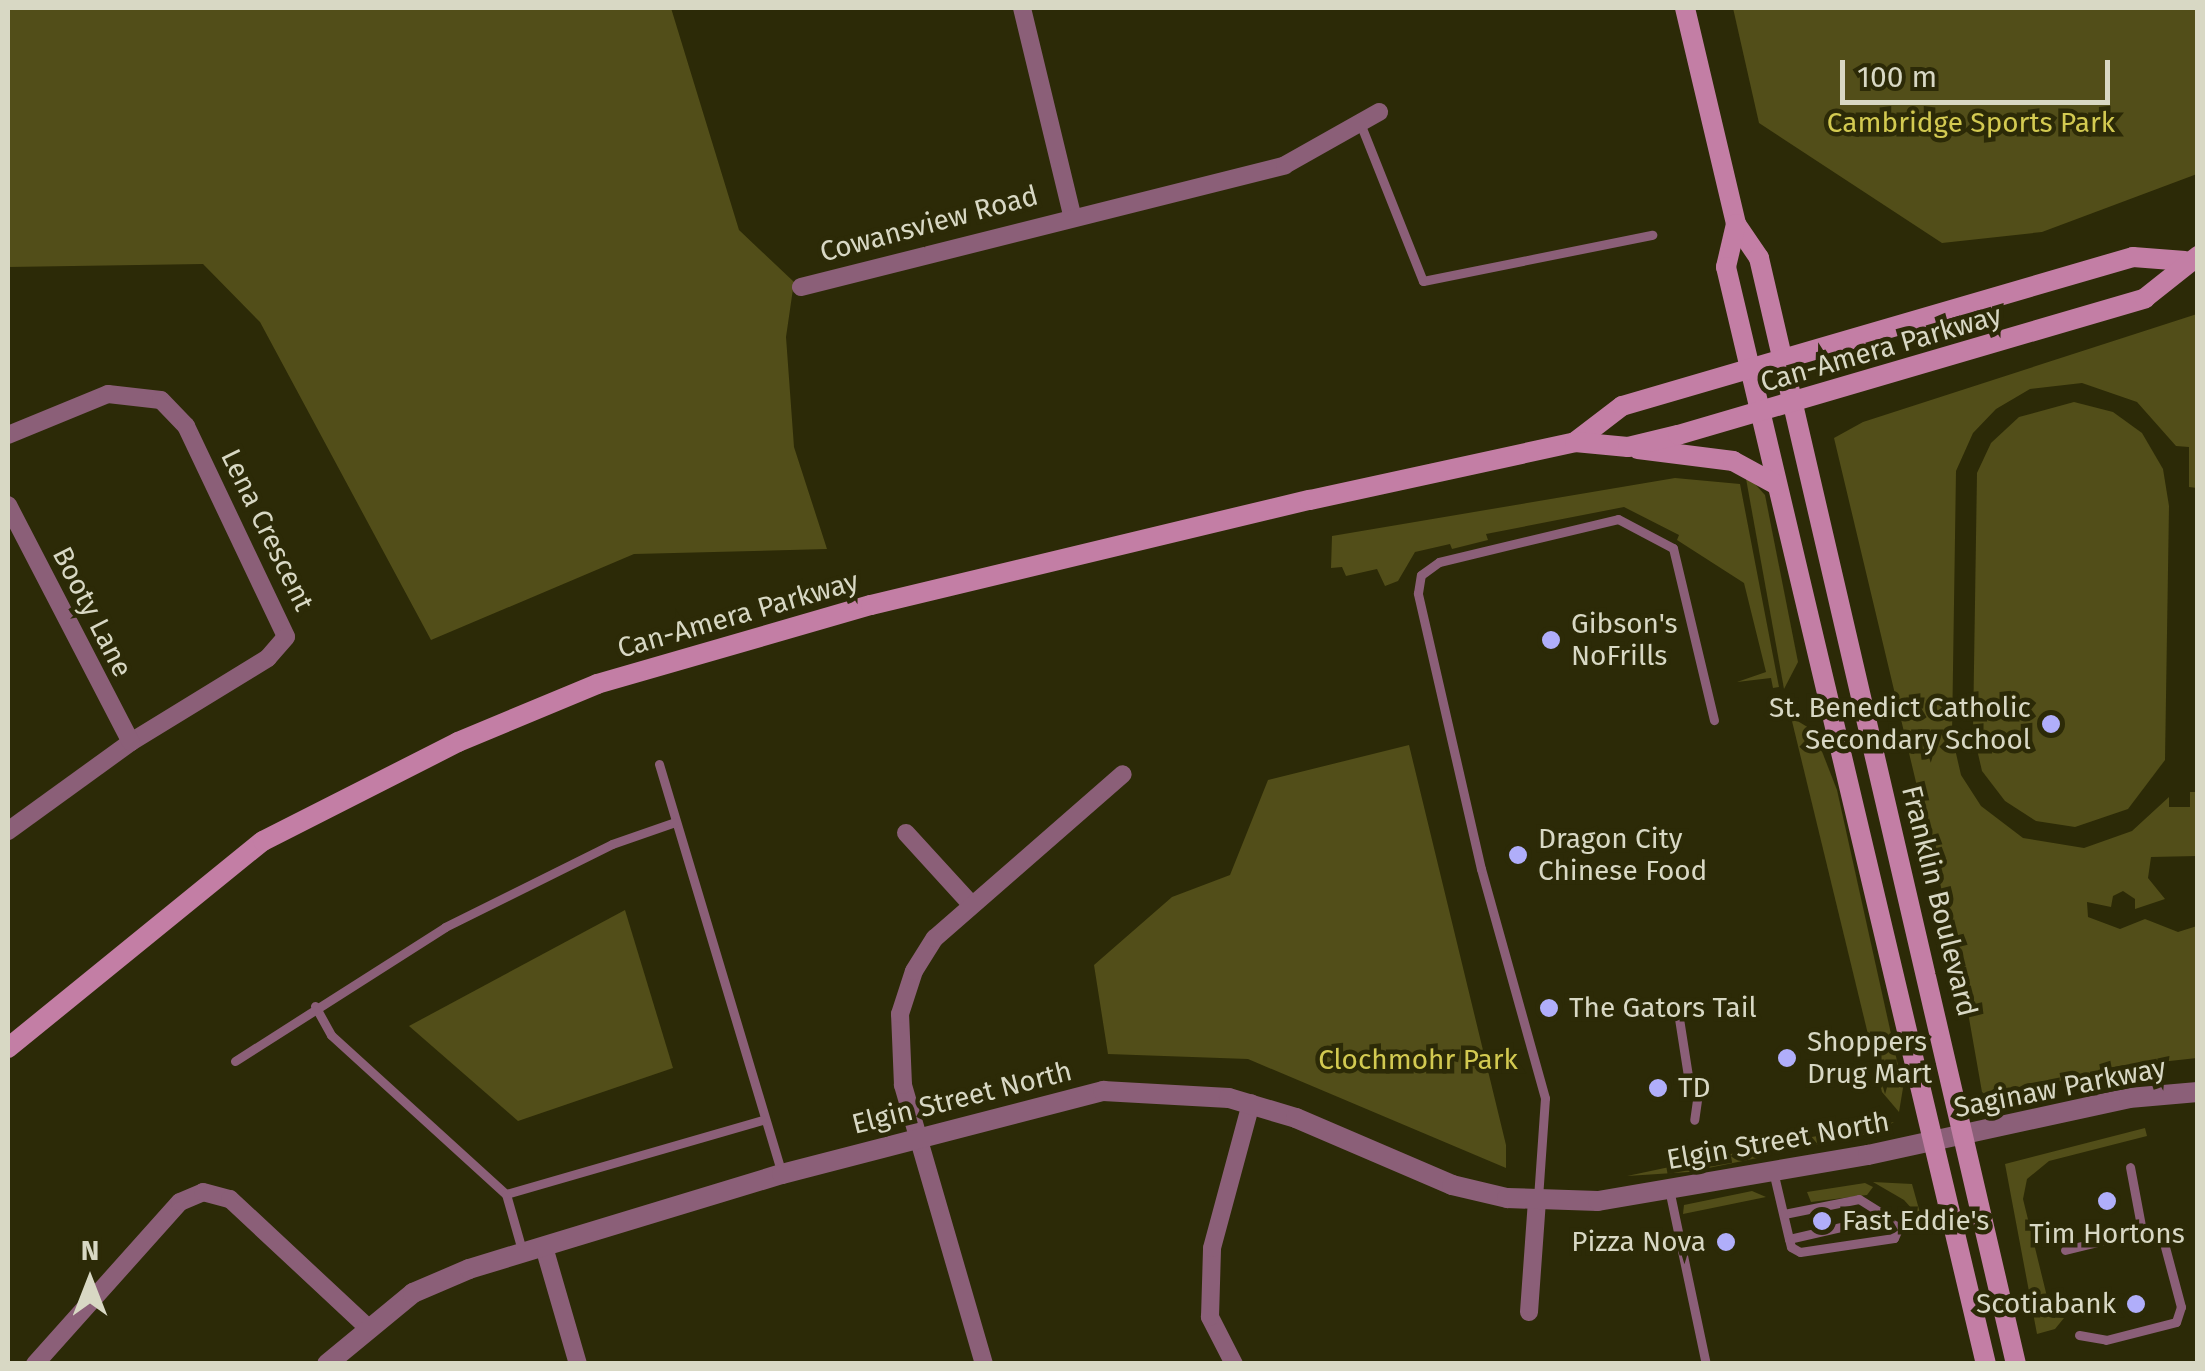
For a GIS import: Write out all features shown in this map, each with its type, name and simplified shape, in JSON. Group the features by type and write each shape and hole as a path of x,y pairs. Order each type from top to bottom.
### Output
{"main road":[{"name":"Franklin Boulevard","path":"1686,8 1736,224 1759,258 1966,1134 2016,1364"},
{"name":"Franklin Boulevard","path":"1736,224 1726,267 1986,1364"},
{"name":"Can-Amera Parkway","path":"1575,442 1622,406 1783,363 2132,257 2191,258"},
{"name":"Can-Amera Parkway","path":"8,1048 263,841 458,742 597,684 870,605 1575,442 1628,446 1760,412 2144,298 2191,258"},
{"path":"1628,446 1733,461 1777,485"}],"street":[{"name":"Cowansview Road","path":"1022,8 1072,214"},
{"name":"Cowansview Road","path":"801,287 1072,214 1284,164 1378,112"},
{"name":"Lena Crescent","path":"8,435 108,394 161,400 186,426 285,628 282,646 268,658 131,742 8,832"},
{"name":"Booty Lane","path":"8,505 131,742"},
{"path":"984,1364 898,1060 900,1014 914,971 970,904 1124,774"},
{"path":"906,832 970,904"},
{"name":"Elgin Street North","path":"327,1364 366,1326 440,1279 782,1174 1104,1092 1184,1092 1251,1103 1452,1185 1538,1200 1598,1201 1934,1140"},
{"name":"Saginaw Parkway","path":"1934,1140 2130,1098 2198,1092"},
{"path":"1234,1364 1210,1317 1212,1248 1251,1103"},
{"path":"35,1364 180,1202 204,1192 230,1199 366,1326"},
{"path":"1529,1312 1538,1200"},
{"path":"544,1247 578,1364"}],"lane":[{"path":"1360,122 1423,282 1652,235"},
{"path":"1538,1200 1545,1098 1484,883 1418,593 1421,574 1439,562 1618,519 1674,548 1714,720"},
{"path":"659,764 762,1120 782,1174"},
{"path":"235,1060 445,926 612,844 675,822"},
{"path":"315,1006 331,1035 506,1194 522,1253"},
{"path":"1678,1012 1688,1076 1698,1093 1694,1120"},
{"path":"506,1194 762,1120"},
{"path":"2065,1250 2142,1231 2130,1166"},
{"path":"1773,1168 1791,1247 1812,1254 1894,1238 1898,1227 1858,1199 1784,1214"},
{"path":"1669,1189 1706,1364"},
{"path":"1789,1239 1890,1218"},
{"path":"2079,1335 2106,1340 2176,1322 2181,1307 2165,1247"}],"green space":[{"path":"8,8 671,8 739,230 794,282 786,337 794,447 827,549 634,554 431,640 260,322 203,264 8,267"},
{"name":"Cambridge Sports Park","path":"1733,8 2197,8 2197,174 2042,232 1942,243 1759,123"},
{"path":"2197,314 2197,488 2189,487 2189,447 2176,446 2137,402 2082,383 2030,389 1996,409 1973,433 1956,471 1952,736 1961,775 1981,806 2023,838 2084,848 2132,831 2169,797 2169,807 2190,807 2190,792 2197,792 2197,856 2151,857 2148,878 2165,899 2135,909 2135,899 2123,891 2113,896 2111,907 2087,902 2088,917 2120,929 2145,919 2178,932 2197,926 2197,1058 2124,1066 1989,1097 1982,1092 1960,967 1834,438 1863,422"},
{"path":"2074,402 2113,412 2142,433 2163,469 2169,506 2165,760 2128,809 2075,827 2036,821 2005,801 1982,771 1973,732 1977,473 1991,443 2019,417"},
{"path":"1745,473 1765,495 1798,662 1784,689"},
{"path":"1675,478 1740,484 1779,687 1773,688 1771,678 1737,682 1766,672 1744,583 1677,540 1679,535 1624,507 1486,534 1488,540 1452,549 1450,544 1415,552 1398,581 1385,586 1377,569 1346,576 1342,567 1331,568 1332,536"},
{"path":"1791,717 1814,731 1837,790 1903,1088 1899,1112 1882,1092"},
{"name":"Clochmohr Park","path":"1409,745 1506,1145 1506,1168 1248,1059 1108,1054 1094,965 1172,897 1230,875 1268,780"},
{"path":"625,910 673,1068 518,1121 409,1026"},
{"path":"1894,1122 1878,1132 1791,1150 1790,1141"},
{"path":"2145,1128 2147,1136 2049,1161 2027,1179 2023,1199 2052,1317 2064,1318 2055,1329 2037,1334 2005,1164"},
{"path":"1778,1144 1767,1156 1689,1172 1627,1176"},
{"path":"1873,1182 1912,1184 1922,1220 1904,1200"},
{"path":"1865,1183 1873,1187 1867,1195 1811,1202 1807,1192"},
{"path":"1752,1191 1766,1197 1683,1214 1684,1205"}],"place":[{"name":"Gibson's NoFrills","path":"1551,640"},
{"name":"St. Benedict Catholic Secondary School","path":"2051,724"},
{"name":"Dragon City Chinese Food","path":"1518,855"},
{"name":"The Gators Tail","path":"1549,1008"},
{"name":"Shoppers Drug Mart","path":"1787,1058"},
{"name":"TD","path":"1658,1088"},
{"name":"Tim Hortons","path":"2107,1201"},
{"name":"Fast Eddie's","path":"1822,1221"},
{"name":"Pizza Nova","path":"1726,1242"},
{"name":"Scotiabank","path":"2136,1304"}]}
